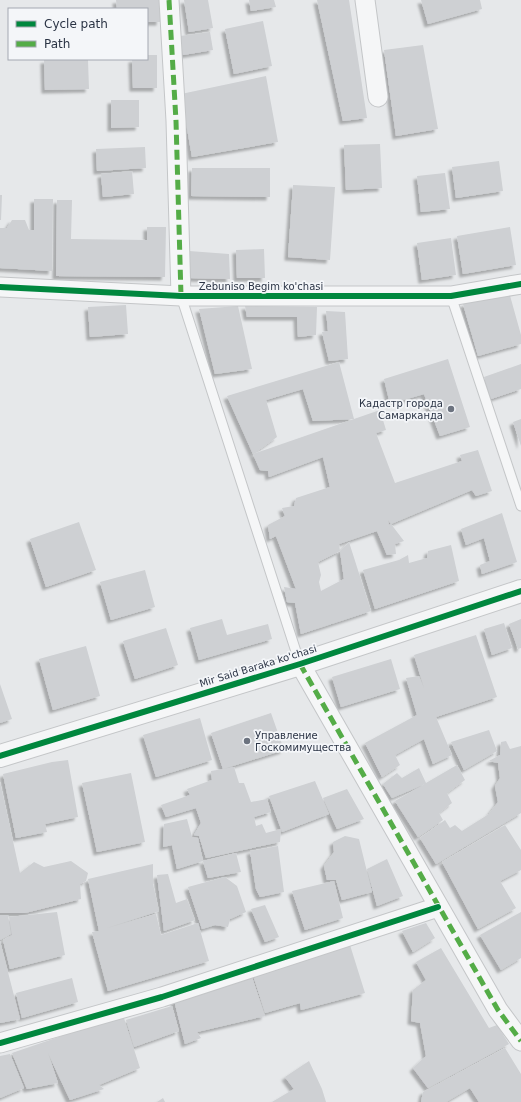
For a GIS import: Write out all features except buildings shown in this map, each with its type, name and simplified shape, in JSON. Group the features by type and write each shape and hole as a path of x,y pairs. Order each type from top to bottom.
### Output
{"street":[{"path":"169,0 176,121 181,296"},
{"path":"365,0 378,97"},
{"name":"Zebuniso Begim ko'chasi","path":"0,287 181,296 451,296 521,284"},
{"name":"Mir Said Baraka ko'chasi","path":"0,756 300,664 521,592"},
{"path":"300,664 498,1010 521,1041"},
{"path":"0,1043 162,997 438,907"}],"lane":[{"path":"181,296 300,664"},
{"path":"451,296 521,506"}],"marked path":[{"path":"169,0 176,121 181,296"},
{"path":"300,664 498,1010 521,1041"}],"cycle path":[{"path":"0,287 181,296 451,296 521,284"},
{"path":"0,756 300,664 521,591"},
{"path":"0,1043 162,997 438,907"}],"place":[{"name":"Кадастр города Самарканда","path":"451,409"},
{"name":"Управление Госкомимущества","path":"247,741"}]}
